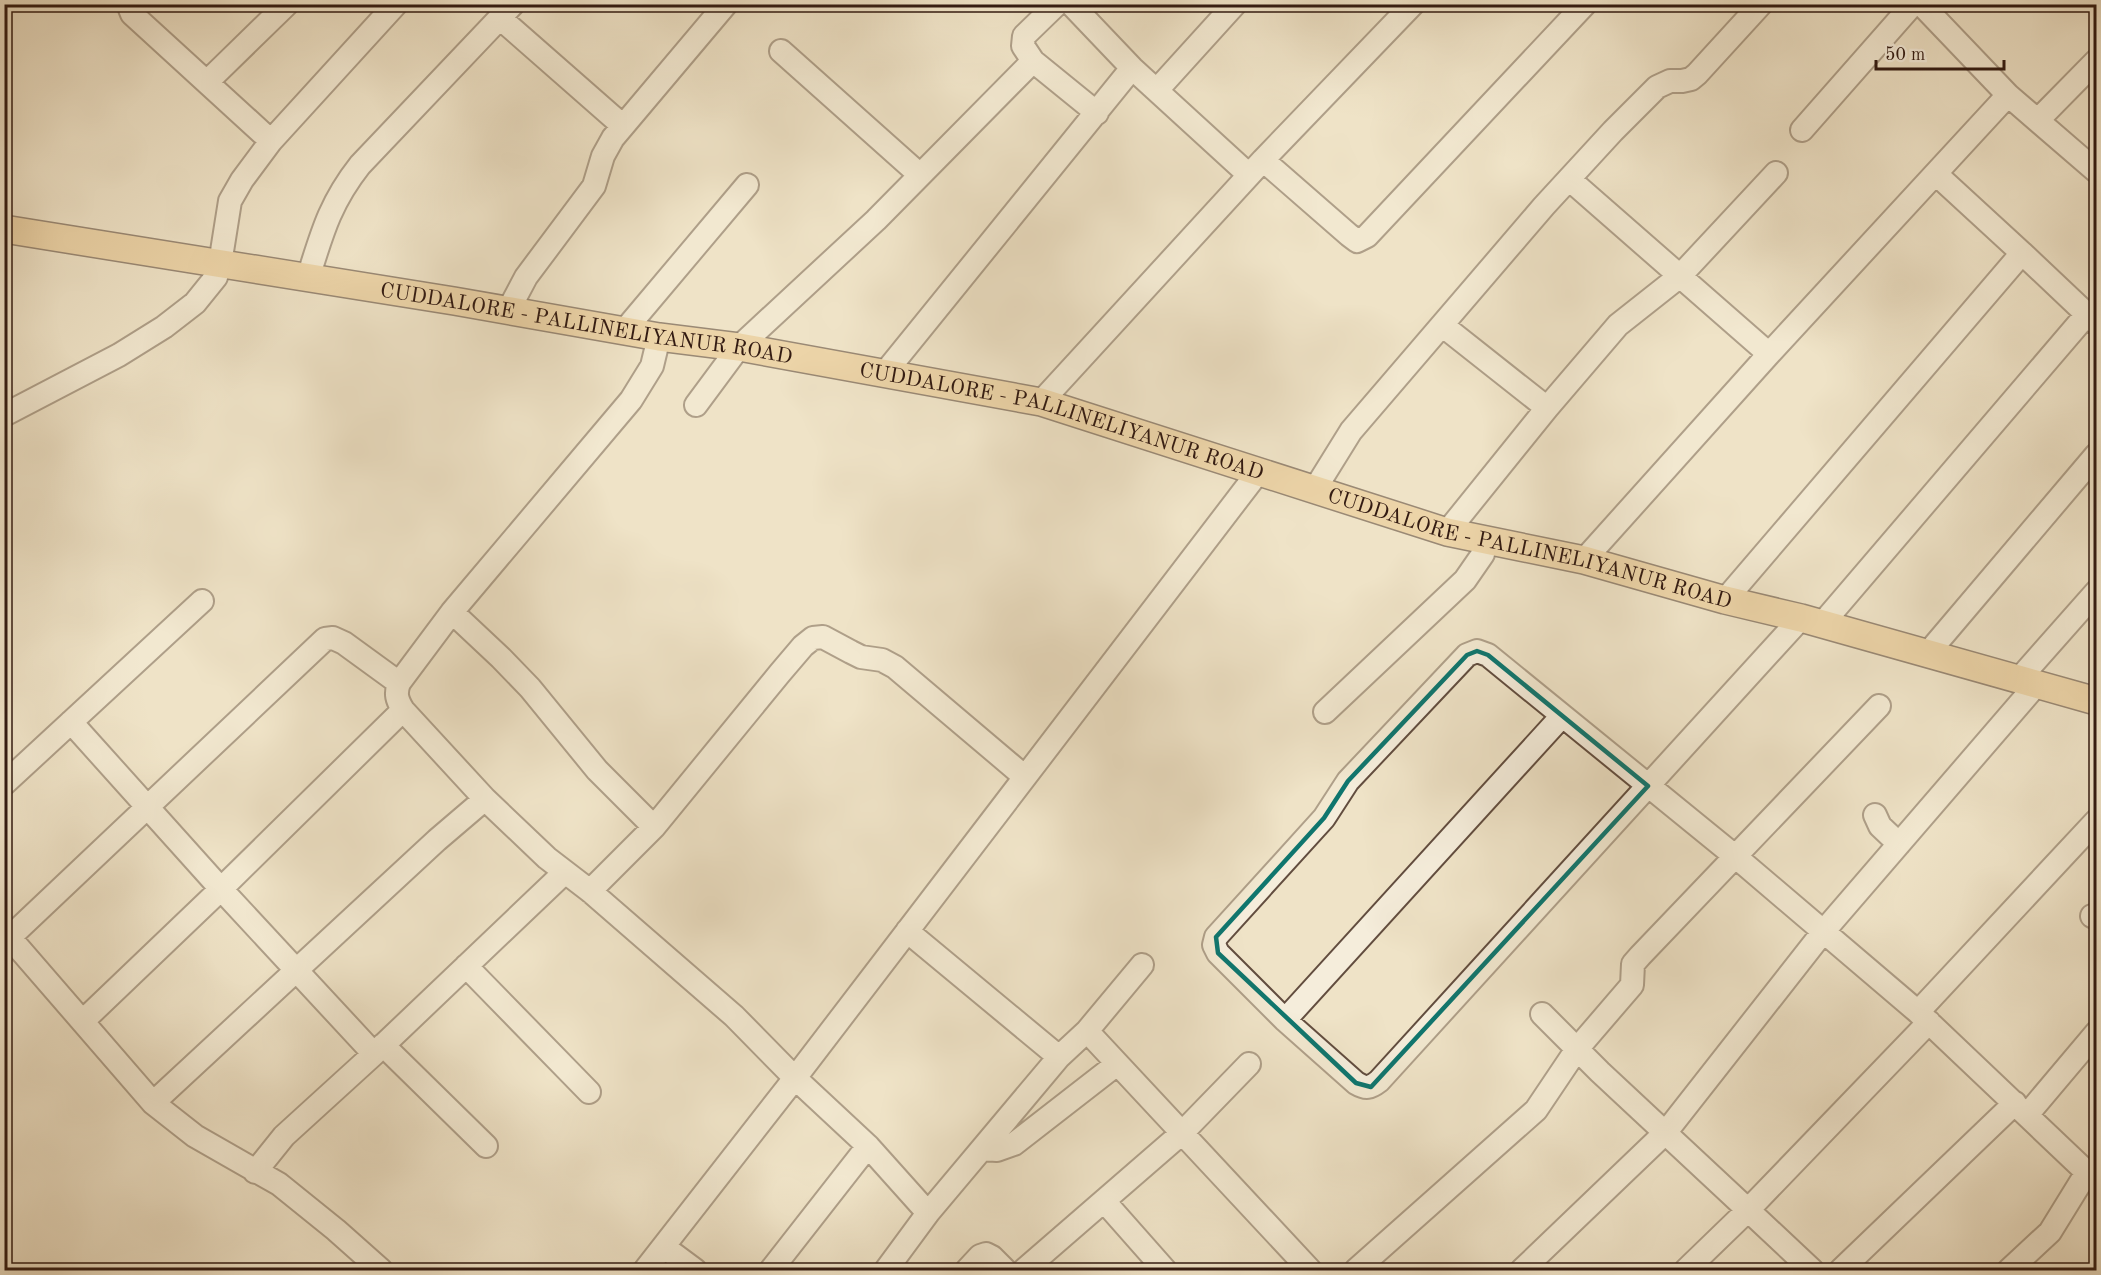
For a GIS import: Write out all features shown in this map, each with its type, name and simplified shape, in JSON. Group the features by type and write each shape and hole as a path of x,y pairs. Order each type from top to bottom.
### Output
{"main road":[{"name":"CUDDALORE - PALLINELIYANUR ROAD","path":"4,229 508,310 659,337 739,347 1041,402 1447,532 1584,561 1811,621 2097,701"}],"street":[{"path":"128,4 132,14 271,141"},
{"path":"207,82 288,4"},
{"path":"4,415 119,355 164,327 195,303 210,286 220,264 230,201 242,180 271,141 396,4"},
{"path":"508,310 526,277 594,186 603,156 613,138 726,4"},
{"path":"1057,4 1024,36 1023,46 1033,60 1096,113"},
{"path":"1071,4 1132,68 1157,90 1357,241 1367,236 1585,4"},
{"path":"1157,90 1235,4"},
{"path":"1041,402 1256,167 1413,4"},
{"path":"1315,489 1352,431 1569,179 1645,97 1657,87 1670,81 1691,79 1761,4"},
{"path":"1802,130 1913,4"},
{"path":"1921,4 2008,95 2097,171"},
{"path":"308,278 327,218 344,185 360,165 506,11 623,126"},
{"path":"781,51 920,175"},
{"path":"696,405 739,347 876,220 1033,60"},
{"path":"2038,120 2097,61"},
{"path":"884,374 1132,68"},
{"path":"1584,561 1769,354 2008,95"},
{"path":"1447,532 1547,408 1618,325 1680,276 1776,173"},
{"path":"1936,174 2092,319 1811,621 1648,786 1379,1081 1371,1087 1363,1088 1356,1083 1285,1020 1218,953 1214,945 1216,938 1324,818 1348,781 1467,655 1477,651 1488,655 1562,716 1648,786 1736,857 1923,1017 2092,1177 2050,1232 2009,1270"},
{"path":"1569,179 1769,354"},
{"path":"624,331 747,185"},
{"path":"1725,600 2022,254"},
{"path":"1442,325 1547,408"},
{"path":"659,337 652,366 631,400 452,612 399,683 396,692 397,701 485,799 547,858 590,891 718,1001 795,1078 868,1146 928,1213"},
{"path":"1928,653 2097,455"},
{"path":"645,1270 795,1078 1259,471"},
{"path":"1325,712 1464,580 1483,554 1486,540"},
{"path":"1522,1270 1666,1132 1823,932 1899,844 2097,592"},
{"path":"4,783 202,601"},
{"path":"452,612 530,688 597,770 654,827"},
{"path":"381,1270 279,1184 195,1136 153,1103 7,934 148,806 325,639 333,638 344,643 399,683"},
{"path":"590,891 654,827 795,655 813,638 823,638 861,657 882,660 1025,777"},
{"path":"1356,1270 1536,1110 1577,1049 1632,984 1634,964 1640,956 1879,706"},
{"path":"83,1021 403,710"},
{"path":"1285,1020 1562,716"},
{"path":"71,722 296,971 379,1050 486,1146"},
{"path":"153,1103 437,840 485,799"},
{"path":"1875,815 1880,826 1899,844"},
{"path":"1686,1270 1748,1210 2097,821"},
{"path":"255,1172 290,1130 379,1050 565,872"},
{"path":"907,931 1059,1057"},
{"path":"886,1270 928,1213 1059,1057 1087,1031 1143,965"},
{"path":"466,966 589,1092"},
{"path":"1542,1014 1812,1270"},
{"path":"1087,1031 1182,1133 1300,1267"},
{"path":"1841,1270 2021,1109 2097,1033"},
{"path":"982,1149 997,1150 1014,1144 1117,1064"},
{"path":"1024,1270 1182,1133 1249,1064"},
{"path":"771,1270 868,1146"},
{"path":"1104,1201 1165,1270"},
{"path":"664,1247 695,1270"},
{"path":"967,1270 980,1256 986,1254 1005,1270"}],"highlighted area":[{"path":"1477,651 1488,655 1648,786 1371,1087 1356,1083 1218,953 1216,937 1324,818 1348,781 1467,655"}]}
